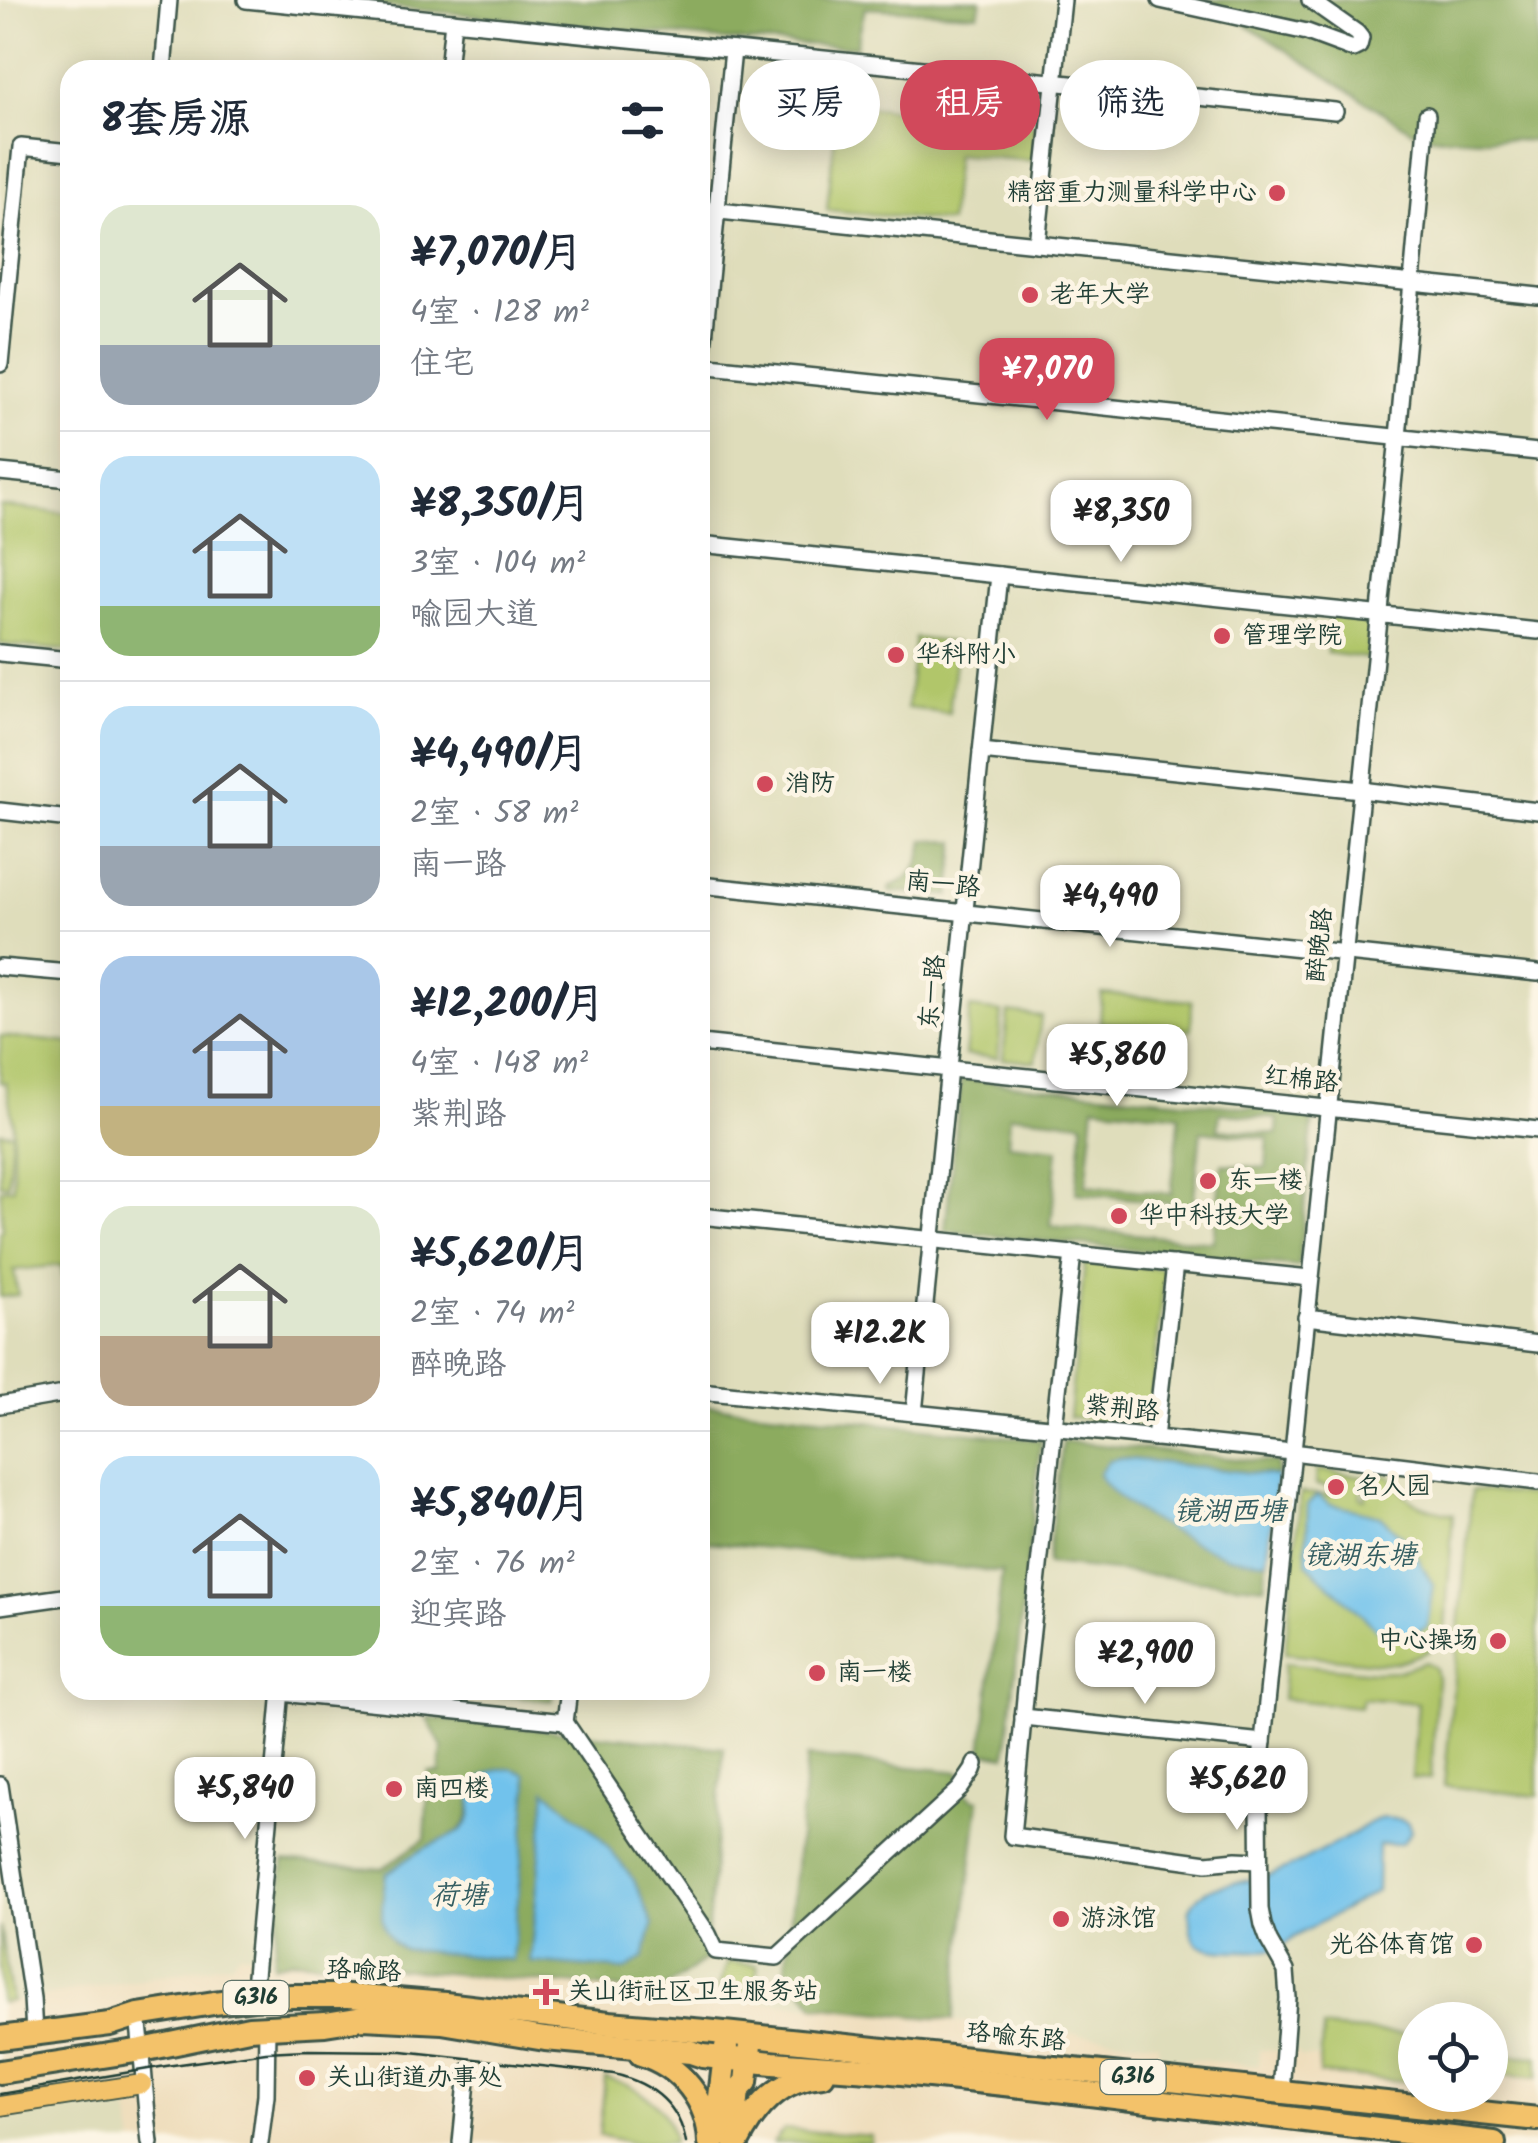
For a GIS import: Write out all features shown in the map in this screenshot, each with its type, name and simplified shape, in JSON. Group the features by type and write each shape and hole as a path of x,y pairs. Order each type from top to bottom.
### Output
{"highway":[{"name":"珞喻路","path":"0,2038 110,2024 138,2015 253,1998 349,1996 731,2048"},
{"name":"珞喻路","path":"0,2072 250,2028 362,2018 475,2026 544,2039 614,2046 691,2052 731,2048"},
{"path":"614,2046 652,2057 689,2084 706,2116 712,2143"},
{"name":"珞喻东路","path":"731,2048 1281,2092 1538,2119"},
{"name":"珞喻东路","path":"731,2048 882,2072 1494,2143"},
{"path":"712,2143 731,2048"},
{"path":"731,2048 746,2082 738,2090 735,2143"},
{"path":"735,2143 749,2118 764,2102 798,2079 882,2072"}],"main road":[{"path":"0,2106 142,2084"}],"street":[{"path":"164,60 169,0"},
{"path":"246,0 1336,110"},
{"path":"1037,244 1063,0"},
{"path":"1160,0 1307,32 1354,49 1359,46 1361,38 1357,34 1310,0"},
{"path":"449,60 453,21"},
{"path":"710,198 734,50"},
{"name":"醉晚路","path":"1281,2092 1288,1998 1286,1972 1262,1924 1259,1805 1252,1804 1245,1794 1248,1784 1259,1780 1398,437 1427,115"},
{"path":"0,364 20,147 60,151"},
{"path":"710,210 1538,296"},
{"path":"710,366 1538,452"},
{"path":"0,472 60,478"},
{"path":"710,545 1538,631"},
{"name":"东一路","path":"914,1413 999,575"},
{"path":"0,653 60,659"},
{"path":"981,750 1538,811"},
{"path":"0,811 60,817"},
{"name":"南一路","path":"710,886 1538,973"},
{"path":"0,966 60,972"},
{"name":"红棉路","path":"710,1044 1538,1130"},
{"path":"710,1217 1310,1278"},
{"path":"1072,1253 1012,1836 1207,1862 1259,1861"},
{"path":"1156,1438 1175,1264"},
{"path":"1306,1317 1538,1344"},
{"name":"紫荆路","path":"710,1392 1292,1452 1538,1482"},
{"path":"0,1404 60,1395"},
{"path":"0,1606 60,1597"},
{"path":"253,1998 280,1700"},
{"path":"357,1700 566,1722"},
{"path":"567,1700 566,1722 716,1951 778,1957 960,1789 974,1764"},
{"path":"1023,1717 1263,1742"},
{"path":"0,1785 34,2032"},
{"path":"138,2015 150,2143"},
{"path":"260,2143 266,2096 267,2027"},
{"path":"461,2143 468,2070"}],"shaded area":[{"name":"华中科技大学","path":"0,0 1538,0 1538,2078 1508,2075 1508,2002 1398,2002 1398,2081 1319,2074 1319,2058 1299,2057 1298,2052 1259,2050 1258,2066 1158,2056 1158,2043 815,2006 294,1960 273,1965 257,1955 239,1953 231,1963 0,2004"},
{"path":"126,2097 134,2143 0,2143 0,2117"}],"green space":[{"path":"320,0 981,0 978,14 865,8 856,47 722,40"},
{"path":"1208,0 1538,0 1538,141 1415,133"},
{"path":"880,108 900,111 900,150 1034,150 1033,161 956,154 949,222 827,210 833,150 880,150"},
{"path":"0,506 60,513 60,650 0,644"},
{"path":"1331,614 1372,618 1367,658 1327,653"},
{"path":"915,638 957,643 949,713 907,708"},
{"path":"924,840 956,842 950,896 890,891 891,886 915,869"},
{"path":"1102,994 1192,1001 1191,1030 1100,1023"},
{"path":"970,1008 1002,1012 998,1058 965,1055"},
{"path":"1008,1012 1041,1016 1036,1062 1003,1059"},
{"path":"0,1036 60,1042 60,1265 14,1270 18,1295 0,1297 0,1189 13,1188 13,1123 6,1083 0,1082"},
{"path":"961,1079 1313,1114 1299,1267 945,1231","holes":["1094,1106 1180,1115 1171,1194 1086,1185","1220,1113 1278,1119 1277,1134 1218,1129","1010,1115 1083,1122 1076,1193 1193,1205 1201,1131 1268,1138 1266,1168 1222,1164 1213,1242 1051,1226 1058,1149 1008,1144"]},
{"path":"0,1132 12,1133 8,1185 0,1184"},
{"path":"1085,1261 1165,1269 1149,1425 1069,1417"},
{"path":"710,1406 1041,1440 1006,1756 982,1752 1002,1572 710,1542"},
{"path":"1063,1441 1278,1463 1277,1476 1120,1458 1208,1547 1229,1557 1267,1561 1264,1587 1047,1564"},
{"path":"1317,1470 1363,1476 1360,1498 1365,1499 1368,1473 1390,1475 1416,1503 1453,1514 1445,1629 1427,1652 1396,1663 1285,1653 1301,1493 1333,1495 1329,1494 1329,1487 1316,1485"},
{"name":"中心操场","path":"1472,1490 1538,1496 1538,1796 1444,1786"},
{"path":"1426,1662 1435,1668 1437,1679 1431,1779 1412,1778 1418,1703 1362,1698 1360,1707 1282,1699 1285,1663 1374,1672 1398,1671"},
{"path":"427,1718 724,1748 705,1960 659,1992 294,1960 273,1965 284,1861 382,1869 425,1839 429,1772 440,1773 442,1747","holes":["471,1791 512,1960 402,1949 392,1942 424,1849 454,1834 465,1823"]},
{"path":"807,1757 960,1772 960,1789 979,1800 953,2020 815,2006 786,1967"},
{"path":"0,1926 12,2001 0,2003"},
{"path":"728,1962 757,1965 760,1991 754,1995 722,1991 719,1986"},
{"path":"1323,2028 1398,2034 1398,2081 1319,2074"},
{"path":"1508,2055 1538,2057 1538,2078 1508,2075"},
{"path":"605,2078 651,2099 666,2118 673,2143 632,2143 599,2135"},
{"path":"784,2129 871,2136 871,2143 773,2143"}],"water":[{"name":"镜湖西塘","path":"1120,1458 1277,1476 1267,1561 1213,1551 1137,1511 1107,1486 1099,1474 1109,1460"},
{"name":"镜湖东塘","path":"1317,1495 1330,1504 1380,1516 1410,1544 1433,1585 1427,1627 1411,1635 1379,1631 1306,1563 1308,1504"},
{"name":"荷塘","path":"498,1769 526,1774 528,1788 512,1960 402,1949 383,1925 386,1874 461,1830 471,1814 476,1783"},
{"path":"546,1790 598,1835 634,1880 653,1925 644,1957 625,1970 530,1962"},
{"path":"1383,1818 1402,1820 1411,1831 1400,1843 1378,1845 1377,1891 1274,1949 1219,1950 1205,1948 1195,1940 1190,1909 1203,1893 1284,1870"}],"tram line":[{"path":"0,2094 266,2052 402,2051 627,2078 651,2089 670,2106 686,2143"}],"place":[{"name":"精密重力测量科学中心","path":"1277,193"},
{"name":"老年大学","path":"1030,295"},
{"name":"管理学院","path":"1222,636"},
{"name":"华科附小","path":"896,655"},
{"name":"消防","path":"765,784"},
{"name":"东一楼","path":"1208,1181"},
{"name":"华中科技大学","path":"1119,1216"},
{"name":"名人园","path":"1336,1487"},
{"name":"中心操场","path":"1498,1641"},
{"name":"南一楼","path":"817,1673"},
{"name":"南四楼","path":"394,1789"},
{"name":"游泳馆","path":"1061,1919"},
{"name":"光谷体育馆","path":"1474,1945"},
{"name":"关山街社区卫生服务站","path":"546,1992"},
{"name":"关山街道办事处","path":"307,2078"}]}
